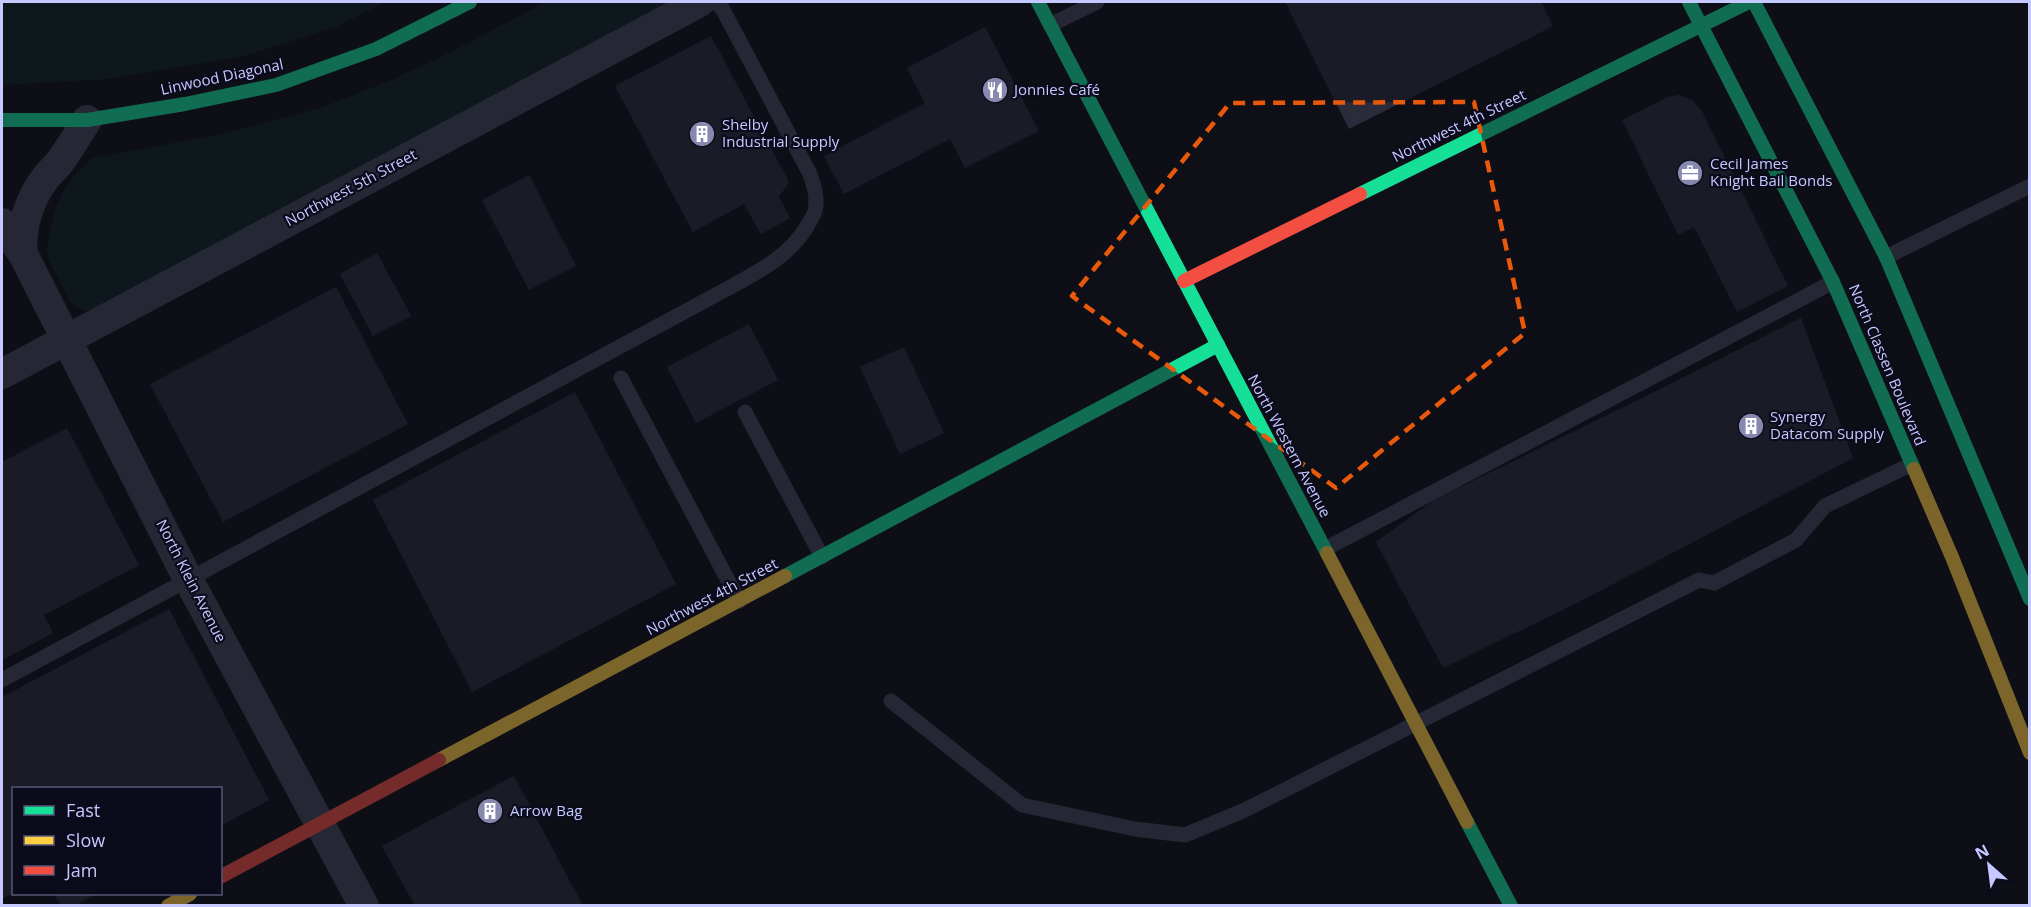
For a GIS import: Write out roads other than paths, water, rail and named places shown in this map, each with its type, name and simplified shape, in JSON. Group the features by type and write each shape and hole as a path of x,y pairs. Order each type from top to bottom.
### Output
{"main road":[{"name":"Linwood Diagonal","path":"2,120 87,120 185,104 276,85 376,49 470,2"},
{"name":"North Western Avenue","path":"1038,2 1511,906"},
{"name":"North Classen Boulevard","path":"1689,2 1833,282 1952,557 2019,699 2030,753"},
{"name":"Northwest 4th Street","path":"1184,281 1749,2"},
{"path":"1754,2 1886,257 2030,599"},
{"name":"Northwest 4th Street","path":"222,876 1218,345"},
{"path":"168,906 188,895"}],"street":[{"name":"Northwest 5th Street","path":"2,374 704,3"},
{"name":"North Klein Avenue","path":"24,254 22,242 27,214 35,195 61,161 87,120"},
{"name":"North Klein Avenue","path":"2,223 24,254 188,579 364,906"}],"lane":[{"path":"1050,25 1097,2"},
{"path":"2,680 736,284 787,252 815,213 816,194 810,174 722,8 704,3"},
{"path":"1886,257 2030,186"},
{"path":"1325,549 1833,282"},
{"path":"621,378 739,601"},
{"path":"745,412 822,556"},
{"path":"891,701 1022,805 1135,829 1185,835 1245,810 1699,580 1714,583 1796,540 1825,506 1912,464"}],"place":[{"name":"Jonnies Café","path":"995,90"},
{"name":"Shelby Industrial Supply","path":"702,134"},
{"name":"Cecil James Knight Bail Bonds","path":"1690,173"},
{"name":"Synergy Datacom Supply","path":"1751,426"},
{"name":"Arrow Bag","path":"490,811"}]}
